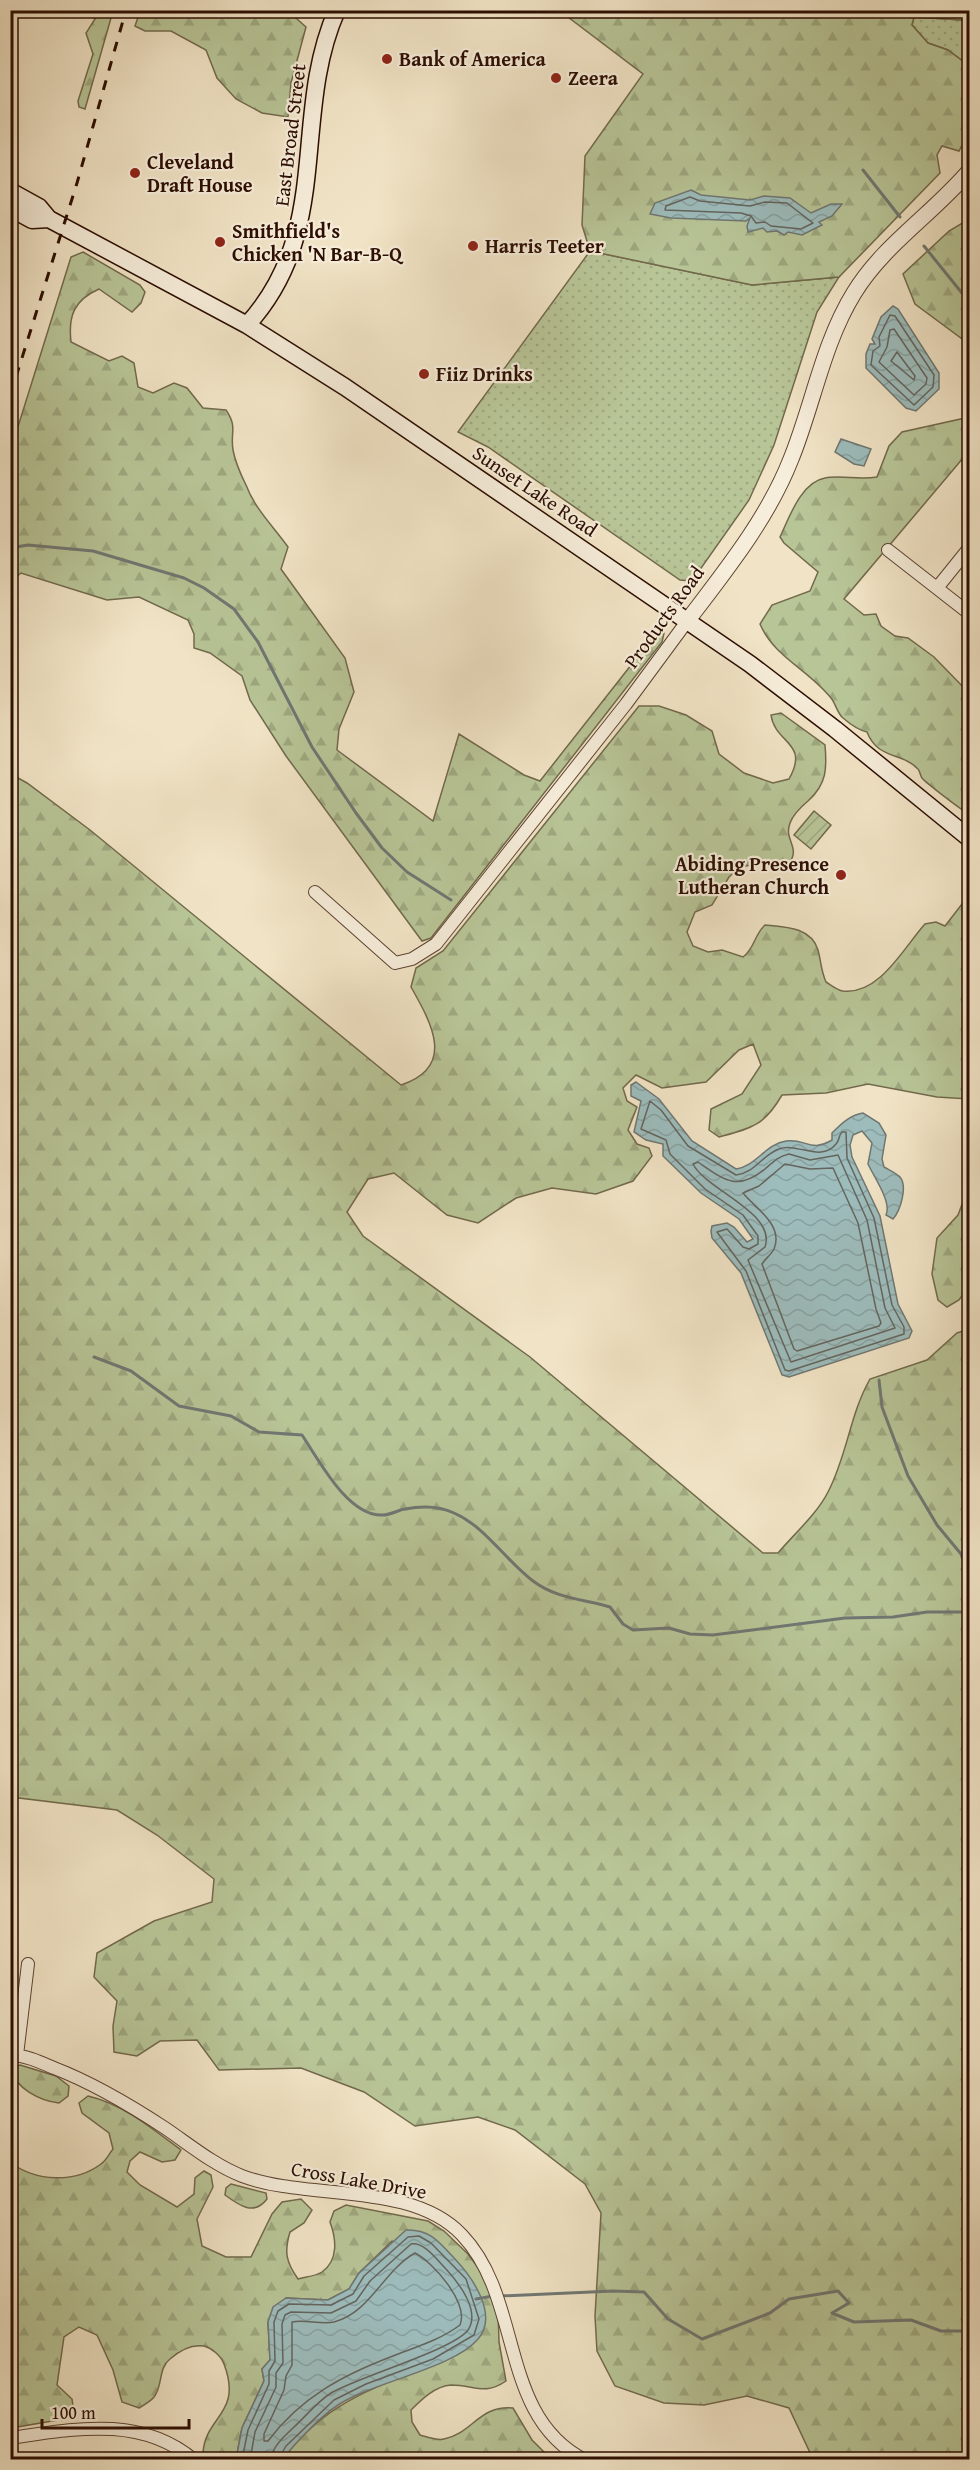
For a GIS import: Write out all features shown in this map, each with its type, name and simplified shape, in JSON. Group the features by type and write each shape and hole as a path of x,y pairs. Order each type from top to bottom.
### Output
{"main road":[{"name":"East Broad Street","path":"247,325 258,313 277,281 302,219 318,71 328,28 337,10"},
{"name":"Sunset Lake Road","path":"10,191 39,207 49,219 247,325 345,387 688,620 835,729 969,839"},
{"name":"Sunset Lake Road","path":"10,208 32,220 49,219"}],"street":[{"name":"Products Road","path":"315,891 395,963 412,959 436,944 626,704 758,523 783,479 837,327 853,294 872,269 969,170"},
{"path":"937,588 969,547"},
{"path":"888,550 969,614"},
{"path":"14,2055 28,1964"},
{"name":"Cross Lake Drive","path":"14,2055 67,2073 123,2102 224,2167 246,2177 308,2190 400,2203 425,2210 444,2220 473,2247 489,2272 498,2293 527,2396 539,2420 553,2439 585,2460"},
{"path":"10,2438 84,2429 124,2429 156,2436 194,2460"}],"green space":[{"path":"90,11 113,11 85,109 79,107 78,101 93,54 86,33 95,19"},
{"path":"140,11 288,11 306,27 291,83 288,117 262,113 236,99 217,78 206,50 171,31 145,31 135,26"},
{"path":"560,11 969,11 969,17 962,20 914,17 912,25 928,43 948,50 969,66 970,130 959,151 942,146 937,155 940,173 839,277 752,285 590,251 582,225 585,156 643,74"},
{"path":"914,17 962,20 969,17 969,66 948,50 928,43 912,25"},
{"path":"969,219 969,344 915,304 903,274 949,231"},
{"path":"590,251 752,285 839,277 817,312 774,445 749,500 692,581 680,580 488,447 458,432"},
{"path":"83,252 140,285 145,292 141,303 132,312 99,289 90,293 74,310 70,333 71,342 109,361 122,356 134,363 138,387 153,393 174,383 187,388 203,408 226,410 232,421 233,450 242,477 259,510 288,547 281,569 345,658 354,692 339,729 337,750 433,821 459,734 524,775 540,781 661,627 664,633 662,642 431,938 422,941 286,756 250,700 242,676 210,653 194,648 194,634 188,620 139,597 107,600 21,573 11,581 11,449 71,257"},
{"path":"969,413 969,451 844,599 864,615 876,614 881,626 895,636 908,638 934,657 969,693 969,809 966,812 921,777 919,770 912,764 884,752 877,747 867,732 843,718 831,698 813,679 774,646 760,624 772,605 810,591 818,572 780,537 797,502 809,486 825,478 877,477 889,446 902,432 965,418"},
{"path":"639,706 659,706 686,715 712,731 719,754 744,773 773,783 789,779 796,757 794,750 778,732 771,715 781,713 825,745 826,768 822,782 790,823 789,835 793,854 787,867 757,864 740,867 729,877 712,905 695,912 687,932 693,946 708,952 722,950 743,957 750,950 765,925 796,930 815,942 826,982 843,991 856,990 880,978 925,924 936,922 945,926 969,895 969,1099 937,1097 868,1084 826,1093 782,1095 763,1120 749,1128 719,1137 709,1130 711,1109 742,1094 761,1065 753,1044 739,1050 706,1082 662,1088 636,1075 623,1088 627,1101 637,1107 628,1130 637,1144 649,1148 652,1156 633,1181 596,1194 552,1188 516,1198 478,1223 447,1215 394,1173 368,1179 347,1212 363,1236 530,1357 763,1553 778,1553 812,1516 828,1492 840,1464 863,1392 870,1379 927,1360 957,1333 969,1329 969,2459 813,2459 789,2408 747,2396 704,2405 664,2403 615,2386 597,2351 595,2316 601,2213 585,2184 515,2130 478,2117 415,2126 364,2092 301,2068 219,2070 197,2040 160,2041 137,2056 114,2052 113,2026 117,2001 94,1977 97,1953 154,1921 212,1902 214,1879 157,1835 117,1810 11,1797 11,774 27,783 90,830 401,1085 418,1077 429,1067 434,1056 432,1030 411,987 416,968 443,951"},
{"path":"814,811 831,825 811,849 794,835"},
{"path":"969,1186 969,1286 959,1300 947,1307 938,1300 932,1274 937,1238 958,1215"},
{"path":"20,2065 56,2076 69,2086 68,2096 59,2103 44,2100 29,2092 13,2076 11,2069"},
{"path":"88,2096 125,2111 181,2150 175,2160 162,2162 140,2152 130,2161 127,2172 140,2185 177,2207 194,2194 195,2178 204,2171 211,2175 213,2187 197,2219 202,2246 226,2257 251,2257 272,2214 282,2202 301,2199 312,2210 304,2223 290,2232 287,2245 289,2262 298,2279 322,2272 331,2261 335,2242 330,2222 334,2211 346,2205 428,2221 444,2231 468,2254 485,2277 498,2310 499,2342 506,2381 485,2389 459,2385 439,2388 411,2410 412,2422 420,2435 442,2439 454,2436 492,2411 513,2408 532,2440 551,2459 349,2460 324,2457 283,2459 315,2424 333,2411 371,2390 436,2364 392,2241 359,2273 349,2289 328,2300 286,2298 268,2322 270,2360 262,2369 264,2381 242,2428 236,2459 210,2459 203,2453 205,2441 226,2404 229,2394 229,2381 224,2364 216,2353 207,2347 199,2346 177,2353 164,2367 157,2393 139,2408 122,2402 113,2370 97,2335 79,2327 64,2337 57,2385 72,2399 74,2413 64,2419 11,2428 10,2279 17,2269 14,2252 11,2250 11,2163 32,2174 55,2178 79,2175 103,2163 113,2149 109,2133 82,2113 79,2103"},
{"path":"231,2184 266,2193 267,2199 257,2207 241,2206 225,2195 226,2188"}],"water":[{"path":"691,190 701,195 750,200 764,196 790,198 811,213 831,204 842,204 832,216 819,222 822,225 802,235 788,232 784,235 777,231 767,232 763,228 748,232 747,226 750,218 746,221 671,218 650,214 655,203"},
{"path":"893,306 898,309 939,373 939,389 916,411 906,408 866,368 866,354 870,344 875,344 872,339 881,317"},
{"path":"841,439 871,449 864,466 854,464 835,452"},
{"path":"636,1082 659,1099 692,1141 736,1169 749,1164 773,1146 786,1141 813,1145 825,1144 832,1140 832,1133 842,1123 858,1114 863,1113 879,1123 886,1135 882,1159 884,1167 900,1177 903,1187 900,1205 893,1219 886,1215 885,1197 868,1164 872,1143 862,1131 853,1135 850,1145 852,1157 880,1216 898,1304 912,1331 909,1338 789,1377 782,1375 741,1273 712,1238 712,1226 727,1223 734,1227 747,1242 753,1239 739,1219 701,1193 663,1156 663,1144 646,1140 634,1132 641,1101 631,1096 631,1085"},
{"path":"406,2230 422,2232 434,2238 469,2276 481,2297 486,2319 484,2329 478,2339 467,2349 432,2367 371,2389 338,2405 308,2430 283,2459 236,2459 242,2428 264,2381 262,2369 270,2360 268,2322 273,2307 286,2298 328,2300 349,2289 359,2273"}],"waterway":[{"path":"863,170 900,217"},
{"path":"924,246 970,303"},
{"path":"10,548 28,545 93,551 184,578 204,588 234,609 258,642 312,747 382,848 407,872 451,900"},
{"path":"94,1357 131,1371 179,1406 231,1416 259,1432 302,1435 336,1485 358,1507 370,1513 383,1515 424,1507 454,1513 486,1535 523,1573 542,1587 561,1595 610,1607 623,1624 633,1630 669,1628 690,1634 713,1635 845,1618 893,1617 927,1612 970,1612"},
{"path":"879,1380 882,1407 908,1476 937,1525 961,1554 970,1579"},
{"path":"500,2296 613,2291 644,2292 668,2319 702,2339 770,2313 789,2299 838,2291 849,2303 832,2313 854,2322 911,2320 941,2331 966,2331 970,2326"},
{"path":"476,2299 493,2296"}],"railway":[{"path":"10,396 77,183 126,10"}],"place":[{"name":"Bank of America","path":"387,59"},
{"name":"Zeera","path":"556,78"},
{"name":"Cleveland Draft House","path":"135,173"},
{"name":"Smithfield's Chicken 'N Bar-B-Q","path":"220,242"},
{"name":"Harris Teeter","path":"473,246"},
{"name":"Fiiz Drinks","path":"424,374"},
{"name":"Abiding Presence Lutheran Church","path":"841,875"}]}
